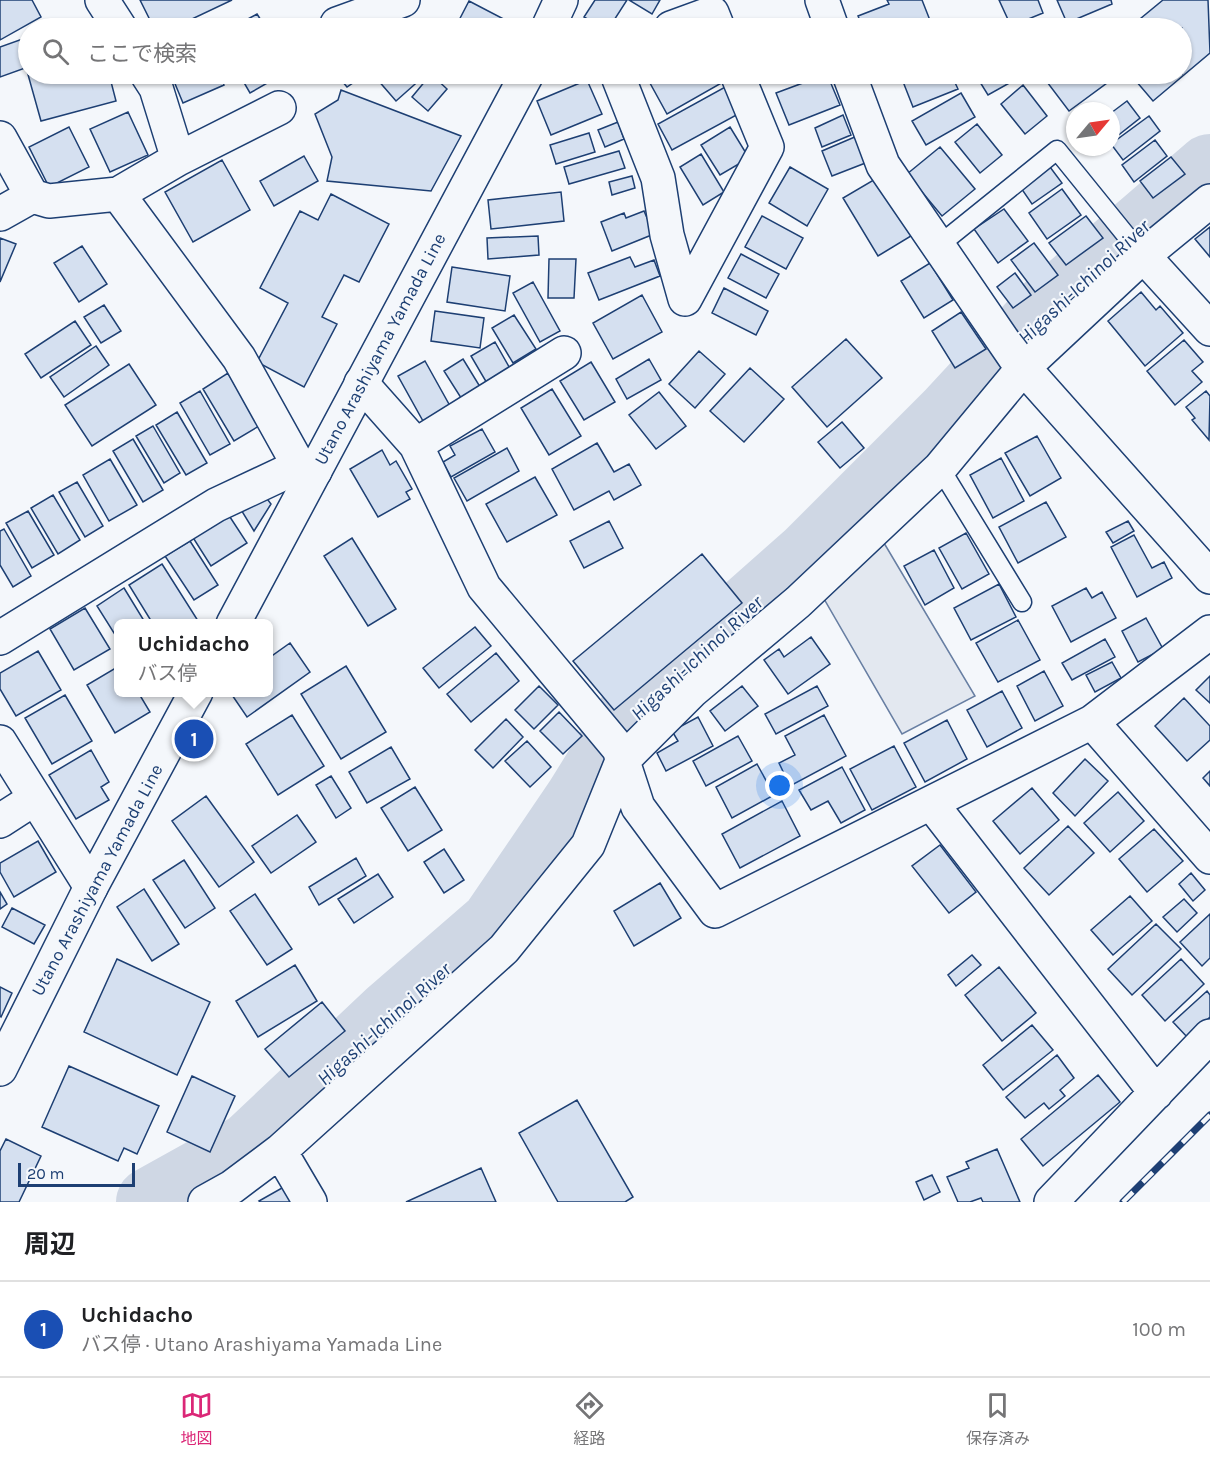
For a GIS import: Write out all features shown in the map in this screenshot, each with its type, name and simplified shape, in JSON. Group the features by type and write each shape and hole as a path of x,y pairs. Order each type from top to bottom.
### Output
{"street":[{"path":"102,0 114,18"},
{"path":"354,18 403,0"},
{"path":"822,0 828,18"},
{"path":"698,18 712,13 714,18"},
{"path":"153,84 178,159"},
{"name":"Utano Arashiyama Yamada Line","path":"235,619 307,469 361,383 522,84"},
{"path":"621,84 658,178 667,235 685,299 767,147 741,84"},
{"path":"853,84 883,165 1013,354 1210,577"},
{"path":"0,138 32,196 49,201 118,194 178,159 279,108"},
{"path":"0,638 216,505 307,469 239,358 118,194"},
{"path":"0,214 32,196"},
{"path":"205,1202 232,1187 280,1150 504,949 588,845 615,747 692,691 798,602 940,468 1013,354 1136,246 1210,201"},
{"path":"1136,246 1210,329"},
{"path":"416,445 564,353"},
{"path":"361,383 416,445 484,587 615,747 638,807 715,911 1092,722 1210,632"},
{"name":"Utano Arashiyama Yamada Line","path":"0,1069 91,887 194,697"},
{"path":"1092,722 1210,857"},
{"path":"0,742 91,887"},
{"path":"0,821 34,799"},
{"path":"932,803 1156,1093"},
{"path":"1051,1202 1210,1036"},
{"path":"280,1150 310,1202"}],"lane":[{"path":"938,246 1057,150 1136,246"},
{"path":"940,468 1022,602"}],"shaded area":[{"path":"884,543 975,696 902,734 824,599"}],"building":[{"path":"0,0 32,0 41,17 18,18 18,30 0,40"},
{"path":"140,0 232,0 194,18 149,18"},
{"path":"595,0 627,0 615,18 584,17"},
{"path":"629,0 660,0 652,14"},
{"path":"887,0 922,0 929,18 859,18 858,16 889,4"},
{"path":"999,0 1038,0 1043,13 1031,18 1007,18"},
{"path":"1057,0 1111,0 1112,4 1079,18 1065,18"},
{"path":"1163,0 1208,0 1210,53 1192,68 1192,18 1141,18"},
{"path":"469,1 502,18 460,18"},
{"path":"18,41 18,71 0,77 0,47"},
{"path":"31,84 112,84 116,101 41,121"},
{"path":"175,84 224,85 183,103"},
{"path":"245,84 266,84 250,93"},
{"path":"381,84 415,84 396,101"},
{"path":"423,84 442,84 447,89 428,111 412,97"},
{"path":"577,84 589,84 602,114 551,135 537,101"},
{"path":"650,84 720,84 667,114"},
{"path":"800,84 831,84 840,105 789,125 776,93"},
{"path":"904,84 956,84 958,89 913,107"},
{"path":"981,84 1008,84 988,95"},
{"path":"1049,84 1106,84 1081,102 1066,102 1066,107"},
{"path":"1139,84 1173,84 1153,101"},
{"path":"1023,85 1047,116 1025,134 1001,104"},
{"path":"727,86 742,112 672,150 658,124"},
{"path":"341,90 461,136 431,191 327,181 332,157 315,114 338,100"},
{"path":"961,93 975,117 926,145 912,121"},
{"path":"1127,101 1140,118 1120,134 1120,106"},
{"path":"128,112 148,155 110,172 90,129"},
{"path":"843,115 851,135 822,147 815,128"},
{"path":"1149,116 1160,131 1123,160 1120,156 1120,137"},
{"path":"618,122 624,139 605,147 598,130"},
{"path":"977,124 1002,155 980,173 955,142"},
{"path":"69,127 89,167 49,187 29,147"},
{"path":"730,127 749,158 720,175 701,145"},
{"path":"589,133 595,152 556,164 550,145"},
{"path":"857,136 868,162 832,176 822,151"},
{"path":"1155,140 1167,156 1134,182 1122,165"},
{"path":"940,147 975,189 942,216 907,174"},
{"path":"619,151 625,168 569,184 564,167"},
{"path":"701,154 724,192 703,205 680,167"},
{"path":"304,156 318,181 274,206 260,181"},
{"path":"1171,157 1185,174 1153,198 1140,181"},
{"path":"222,160 250,210 193,242 165,192"},
{"path":"790,167 828,189 807,226 769,203"},
{"path":"1050,167 1062,183 1032,204 1021,188"},
{"path":"632,176 635,188 612,195 609,182"},
{"path":"877,178 911,236 878,256 843,198"},
{"path":"1062,189 1081,215 1047,239 1029,213"},
{"path":"561,192 564,221 491,229 488,200"},
{"path":"331,194 389,224 359,282 344,275 322,317 337,324 304,387 257,362 288,303 260,288 300,211 318,220"},
{"path":"1004,209 1028,241 998,263 974,229"},
{"path":"644,211 654,234 612,251 601,222 624,213 626,218"},
{"path":"762,216 803,238 786,269 745,247"},
{"path":"1086,216 1103,238 1066,265 1049,243"},
{"path":"1210,227 1210,257 1195,239"},
{"path":"538,236 539,255 488,259 487,238"},
{"path":"0,238 16,244 0,282"},
{"path":"1034,243 1058,275 1035,292 1011,260"},
{"path":"82,246 107,284 79,302 54,263"},
{"path":"741,254 779,274 766,298 728,278"},
{"path":"630,257 635,267 654,260 660,276 599,300 588,273"},
{"path":"549,259 576,259 574,298 548,298"},
{"path":"930,263 953,300 924,318 901,281"},
{"path":"452,267 510,276 505,311 447,302"},
{"path":"1015,273 1031,295 1013,308 997,287"},
{"path":"533,282 560,331 540,342 513,293"},
{"path":"724,288 768,311 756,335 712,313"},
{"path":"1141,292 1156,310 1160,306 1183,333 1145,366 1108,321"},
{"path":"642,295 662,332 613,359 593,323"},
{"path":"104,305 121,331 101,343 84,317"},
{"path":"435,311 484,318 480,348 431,341"},
{"path":"961,312 986,349 955,368 932,331"},
{"path":"514,315 536,349 513,363 492,328"},
{"path":"75,321 91,345 41,378 25,354"},
{"path":"846,339 882,378 827,427 792,387"},
{"path":"1184,340 1203,362 1192,371 1202,382 1175,405 1147,371"},
{"path":"495,342 512,372 488,385 471,356"},
{"path":"96,346 109,365 64,397 50,377"},
{"path":"699,351 725,374 695,408 669,384"},
{"path":"463,359 482,390 463,401 444,371"},
{"path":"649,359 661,380 627,399 616,379"},
{"path":"425,361 450,406 423,421 398,376"},
{"path":"591,362 615,402 584,420 560,381"},
{"path":"129,364 156,405 92,446 65,405"},
{"path":"750,368 784,399 744,442 710,411"},
{"path":"228,373 259,426 234,441 203,389"},
{"path":"552,389 581,436 549,455 521,408"},
{"path":"200,391 230,444 210,455 180,403"},
{"path":"1206,391 1210,396 1209,440 1192,420 1195,418 1186,407"},
{"path":"659,392 686,426 656,449 629,415"},
{"path":"177,412 207,463 186,475 156,425"},
{"path":"842,422 864,448 840,468 818,442"},
{"path":"153,426 180,473 164,483 136,436"},
{"path":"482,429 495,452 451,477 443,462 455,455 450,446"},
{"path":"1037,436 1061,478 1030,496 1005,453"},
{"path":"133,439 163,490 143,502 113,451"},
{"path":"597,443 614,472 629,464 641,485 614,500 609,491 574,510 552,469"},
{"path":"507,448 519,471 467,501 454,478"},
{"path":"382,450 390,465 396,461 412,489 406,492 410,499 378,517 350,469"},
{"path":"1001,458 1024,501 993,518 970,475"},
{"path":"110,459 137,505 109,521 83,475"},
{"path":"535,477 557,515 507,542 486,504"},
{"path":"77,482 103,526 85,537 59,492"},
{"path":"262,492 271,504 254,531 240,508"},
{"path":"53,495 80,540 58,554 31,508"},
{"path":"1046,502 1066,537 1018,563 999,527"},
{"path":"28,511 54,555 32,568 6,523"},
{"path":"228,514 247,543 211,566 192,536"},
{"path":"609,521 623,548 584,568 570,541"},
{"path":"1128,521 1134,531 1113,543 1106,532"},
{"path":"4,529 31,576 13,587 0,565 0,531"},
{"path":"966,533 989,574 962,589 939,548"},
{"path":"1134,535 1152,568 1164,562 1172,578 1137,597 1111,547"},
{"path":"352,538 396,609 368,626 324,556"},
{"path":"190,541 218,585 194,600 165,556"},
{"path":"934,550 954,588 925,605 904,566"},
{"path":"702,554 742,603 614,710 573,661"},
{"path":"162,564 197,619 150,619 129,585"},
{"path":"999,584 1016,617 971,640 954,608"},
{"path":"124,588 143,619 114,619 114,633 97,606"},
{"path":"1086,588 1092,598 1102,592 1116,618 1071,642 1052,606"},
{"path":"85,608 110,649 74,670 50,629"},
{"path":"1146,618 1163,649 1138,662 1122,631"},
{"path":"1018,620 1040,660 998,682 976,643"},
{"path":"475,627 491,646 439,688 423,668"},
{"path":"811,637 830,664 788,694 764,660 779,649 784,657"},
{"path":"1105,639 1115,657 1072,680 1062,663"},
{"path":"290,643 310,672 247,717 233,697 273,697 273,655"},
{"path":"38,651 61,690 16,716 0,689 0,673"},
{"path":"496,653 519,681 471,722 447,694"},
{"path":"1112,662 1121,678 1095,692 1086,675"},
{"path":"346,666 386,732 341,759 301,694"},
{"path":"114,669 114,697 141,697 150,712 115,733 87,685"},
{"path":"1044,671 1063,706 1035,721 1017,686"},
{"path":"1210,676 1210,703 1196,690"},
{"path":"539,686 558,705 534,729 515,710"},
{"path":"742,686 758,706 725,731 710,711"},
{"path":"817,686 828,706 776,734 765,714"},
{"path":"1002,691 1022,728 987,747 967,710"},
{"path":"65,695 92,741 52,764 25,718"},
{"path":"1184,698 1210,726 1210,740 1187,761 1155,726"},
{"path":"559,712 582,736 563,754 540,731"},
{"path":"292,715 324,766 278,795 246,744"},
{"path":"824,715 846,756 790,786 779,763 795,755 785,736"},
{"path":"698,717 713,746 666,771 657,753 678,741 672,731"},
{"path":"506,719 523,737 493,768 475,750"},
{"path":"947,720 967,759 925,782 904,743"},
{"path":"738,736 752,761 706,786 693,761"},
{"path":"527,741 551,767 530,787 505,761"},
{"path":"894,746 916,787 872,810 850,769"},
{"path":"391,747 410,779 367,803 349,772"},
{"path":"91,750 109,782 101,787 109,800 76,819 49,775"},
{"path":"1085,759 1108,781 1075,816 1053,793"},
{"path":"757,764 774,795 732,818 716,787"},
{"path":"842,767 865,810 841,823 828,801 811,810 799,790"},
{"path":"1210,771 1210,786 1203,778"},
{"path":"331,776 351,808 336,818 316,785"},
{"path":"415,787 442,830 408,851 381,808"},
{"path":"1032,788 1059,820 1020,854 993,821"},
{"path":"1118,792 1144,821 1110,852 1084,823"},
{"path":"206,796 254,862 219,887 172,821"},
{"path":"782,801 800,836 740,868 722,834"},
{"path":"297,815 316,842 271,873 252,846"},
{"path":"1068,826 1094,853 1049,895 1024,868"},
{"path":"1154,829 1183,861 1147,892 1119,859"},
{"path":"38,841 56,872 14,897 0,872 0,863"},
{"path":"940,845 976,892 949,913 912,866"},
{"path":"444,849 464,880 444,893 424,862"},
{"path":"356,858 366,876 319,905 309,887"},
{"path":"184,860 215,908 185,928 153,880"},
{"path":"1191,873 1205,890 1193,901 1179,884"},
{"path":"378,874 393,897 354,923 338,899"},
{"path":"660,883 681,918 634,946 614,911"},
{"path":"144,889 179,944 152,961 117,907"},
{"path":"0,892 7,904 0,909"},
{"path":"255,894 292,949 267,965 230,911"},
{"path":"1130,896 1152,921 1113,955 1091,930"},
{"path":"1184,899 1197,913 1177,932 1163,917"},
{"path":"12,908 45,925 34,944 2,927"},
{"path":"1210,914 1210,958 1202,966 1180,942"},
{"path":"1156,924 1181,949 1132,995 1108,969"},
{"path":"972,955 981,965 956,986 948,975"},
{"path":"117,959 210,1002 177,1075 84,1032"},
{"path":"1181,959 1204,984 1165,1021 1142,995"},
{"path":"295,965 317,1001 258,1037 236,1001"},
{"path":"999,967 1036,1013 1002,1041 965,995"},
{"path":"0,987 12,993 1,1017 0,1016"},
{"path":"1207,991 1210,995 1210,1017 1188,1038 1173,1022"},
{"path":"322,1002 345,1031 289,1077 265,1049"},
{"path":"1032,1025 1053,1050 1003,1090 983,1065"},
{"path":"1057,1055 1074,1078 1060,1090 1065,1096 1049,1109 1044,1103 1025,1118 1006,1097"},
{"path":"69,1066 159,1106 137,1154 124,1148 118,1161 42,1127"},
{"path":"1098,1075 1120,1102 1043,1166 1021,1139"},
{"path":"192,1076 235,1096 210,1152 167,1132"},
{"path":"577,1100 633,1197 625,1202 558,1202 519,1133"},
{"path":"6,1139 41,1156 19,1202 0,1202 0,1151"},
{"path":"997,1149 1020,1202 983,1202 981,1198 970,1202 958,1202 947,1177 969,1168 966,1162"},
{"path":"481,1168 496,1202 406,1202"},
{"path":"932,1175 940,1192 924,1200 916,1182"},
{"path":"289,1184 299,1202 259,1201"}],"waterway":[{"name":"Higashi-Ichinoi River","path":"151,1202 250,1147 390,1015 495,924 580,799 635,710 809,556 950,415 1050,307 1210,169"}],"railway":[{"path":"1123,1202 1210,1115"}],"place":[{"name":"Uchidacho","path":"194,739"}]}
